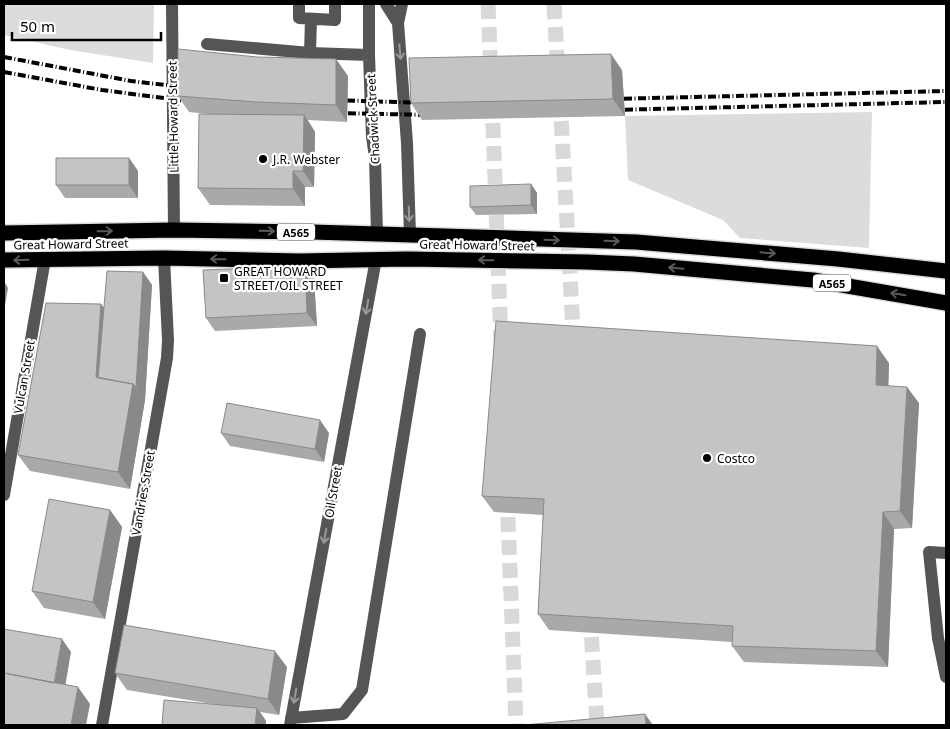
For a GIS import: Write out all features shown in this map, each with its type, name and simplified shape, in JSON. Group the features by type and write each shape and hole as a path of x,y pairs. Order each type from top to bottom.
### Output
{"highway":[{"name":"Great Howard Street","path":"4,233 174,230 636,242 838,258 946,271"},
{"name":"Great Howard Street","path":"4,260 164,258 299,261 376,259 634,264 813,280 946,303"}],"street":[{"name":"Little Howard Street","path":"172,4 174,230"},
{"path":"300,4 299,18 335,20 335,4"},
{"name":"Chadwick Street","path":"369,4 369,55 377,234"},
{"path":"386,4 398,23"},
{"path":"402,4 398,23 407,143 410,235"},
{"path":"310,53 311,18"},
{"path":"207,44 310,53 369,55"},
{"name":"Vandries Street","path":"102,725 167,358 168,340 164,258"},
{"name":"Vulcan Street","path":"4,495 44,259"},
{"name":"Oil Street","path":"291,721 376,259"},
{"path":"291,721 343,714 362,690 420,334"},
{"path":"946,553 930,552 938,638 946,677"}],"shaded area":[{"path":"4,4 154,4 153,63 70,50 4,35"},
{"path":"872,112 869,248 740,238 723,220 628,180 625,116"}],"building":[{"path":"178,49 257,57 336,59 336,105 256,102 178,96"},
{"path":"611,54 613,99 411,103 409,58"},
{"name":"J.R. Webster","path":"199,114 304,115 303,171 293,171 293,189 198,188"},
{"path":"56,158 129,158 129,185 56,185"},
{"path":"531,184 531,205 470,207 470,186"},
{"path":"305,266 307,313 206,318 203,270"},
{"path":"107,271 143,272 136,387 133,384 98,378"},
{"path":"46,303 101,304 96,377 133,384 118,472 18,455"},
{"name":"Costco","path":"496,321 877,346 876,385 907,387 900,511 883,512 876,651 732,646 733,626 538,614 544,499 482,496"},
{"path":"227,403 320,420 315,449 221,433"},
{"path":"49,499 110,510 93,602 32,591"},
{"path":"124,625 275,651 268,699 115,673"},
{"path":"4,629 62,639 54,683 4,673"},
{"path":"4,673 78,687 71,725 4,725"},
{"path":"164,700 257,708 255,725 162,725"},
{"path":"645,714 646,725 524,725"}],"tunnel":[{"path":"488,4 491,77"},
{"path":"554,4 558,75"},
{"path":"560,98 574,347"},
{"path":"492,100 501,342"},
{"path":"507,494 516,725"},
{"path":"590,614 597,725"}],"railway":[{"path":"4,57 131,81 191,88"},
{"path":"4,72 102,90 194,102"},
{"path":"610,99 946,91"},
{"path":"333,100 425,103"},
{"path":"611,110 946,102"},
{"path":"334,113 431,115"}],"place":[{"name":"J.R. Webster","path":"263,159"},
{"name":"GREAT HOWARD STREET/OIL STREET","path":"224,278"},
{"name":"Costco","path":"707,458"}]}
